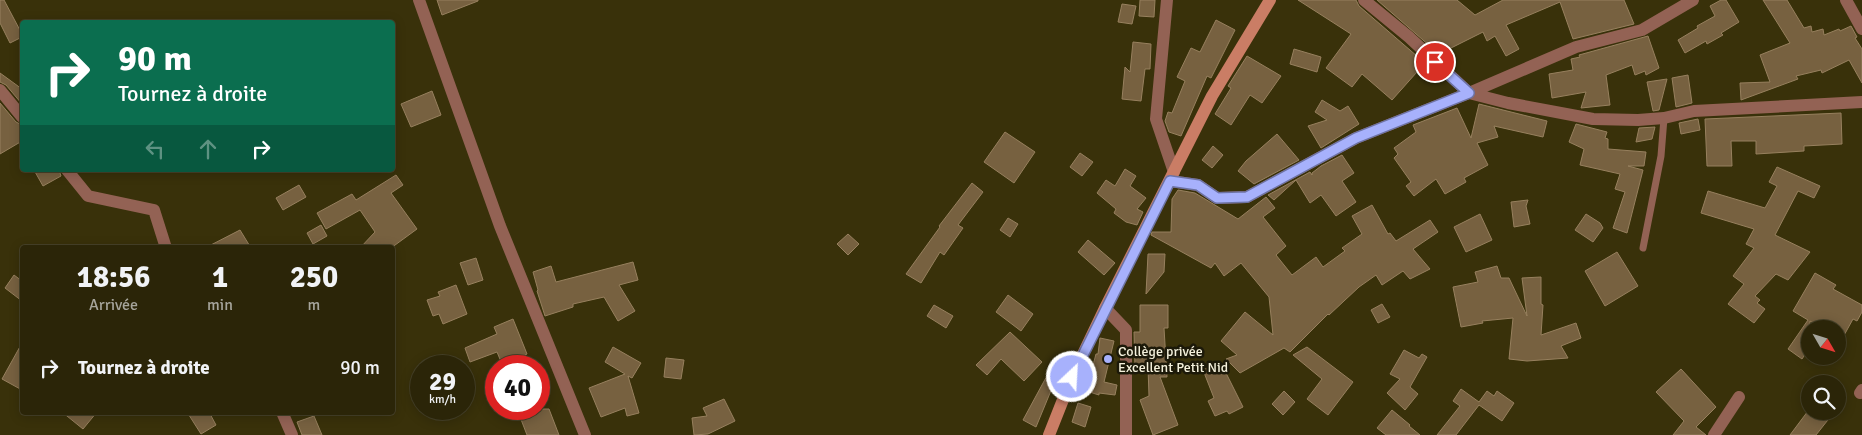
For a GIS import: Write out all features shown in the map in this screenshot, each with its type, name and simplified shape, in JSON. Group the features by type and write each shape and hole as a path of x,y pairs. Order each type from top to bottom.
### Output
{"street":[{"path":"419,0 500,226 585,435"},
{"path":"1167,0 1156,119 1172,176"},
{"path":"1048,435 1072,377 1105,308 1212,96 1270,0"},
{"path":"1364,0 1409,37 1469,93 1594,119 1638,120 1664,118 1694,111 1862,102"},
{"path":"1172,176 1198,185 1217,198 1247,197 1356,138 1469,93 1576,47 1642,30 1693,0"},
{"path":"1846,0 1862,30"},
{"path":"0,90 20,115"},
{"path":"69,172 88,196 154,210 165,245"},
{"path":"1105,308 1126,330 1126,435"},
{"path":"1714,435 1739,397"},
{"path":"283,415 292,435"}],"lane":[{"path":"1643,248 1661,156 1664,118"}],"building":[{"path":"0,0 4,0 20,30 20,38 10,43 0,23"},
{"path":"437,0 478,0 478,1 442,15"},
{"path":"1140,0 1155,0 1154,17 1139,16"},
{"path":"1298,0 1356,0 1359,6 1425,63 1392,100 1362,74 1352,87 1326,68 1351,34"},
{"path":"1377,0 1457,0 1475,15 1503,0 1624,0 1634,24 1573,39 1560,2 1506,25 1519,49 1506,56 1495,36 1487,41 1483,32 1439,54"},
{"path":"1721,0 1726,0 1739,22 1721,33 1723,35 1707,44 1706,41 1685,53 1678,40 1715,16 1710,6"},
{"path":"1763,0 1787,0 1804,28 1811,26 1812,32 1823,29 1824,35 1851,26 1857,37 1855,38 1862,49 1862,83 1849,60 1822,73 1821,70 1796,76 1798,79 1741,100 1740,83 1770,82 1760,55 1790,43"},
{"path":"1122,4 1136,6 1132,24 1118,22"},
{"path":"1216,20 1235,30 1211,78 1207,76 1181,136 1169,132 1165,121 1168,112 1172,113 1185,81 1177,77 1191,48 1200,52"},
{"path":"1648,36 1659,68 1646,75 1645,71 1635,75 1632,65 1606,75 1610,105 1581,108 1586,92 1552,98 1549,74 1573,70 1571,59 1580,57 1579,55"},
{"path":"1133,42 1151,44 1150,69 1145,69 1141,101 1122,99 1125,67 1130,72"},
{"path":"1294,49 1321,57 1317,72 1290,64"},
{"path":"1247,56 1281,76 1262,103 1250,95 1231,125 1215,114 1231,88 1228,86"},
{"path":"0,73 20,88 20,102 6,85 0,82"},
{"path":"1688,75 1692,103 1676,107 1672,78"},
{"path":"1667,79 1659,110 1653,111 1647,82"},
{"path":"432,91 441,115 411,127 401,104"},
{"path":"1322,100 1340,111 1348,106 1359,124 1321,148 1308,126 1327,120 1315,112"},
{"path":"0,103 16,122 20,124 20,142 0,154"},
{"path":"1479,104 1547,121 1543,137 1494,126 1498,137 1477,143 1488,165 1464,178 1466,182 1445,194 1436,179 1414,196 1406,186 1411,182 1394,158 1398,154 1394,148 1416,132 1413,125 1457,108 1471,138"},
{"path":"1841,113 1842,144 1804,146 1804,151 1756,154 1756,141 1731,141 1732,166 1707,166 1705,119"},
{"path":"1698,119 1700,130 1681,134 1679,123"},
{"path":"1576,124 1607,132 1605,138 1608,139 1608,149 1646,152 1644,166 1628,166 1643,170 1627,233 1613,228 1625,192 1615,189 1620,174 1580,165 1584,149 1569,142"},
{"path":"1655,127 1652,139 1636,142 1639,128"},
{"path":"1005,132 1035,152 1014,183 984,162"},
{"path":"1277,134 1299,160 1254,184 1238,171 1246,161"},
{"path":"1213,146 1223,155 1212,168 1202,160"},
{"path":"1080,153 1093,162 1082,176 1070,167"},
{"path":"1342,155 1354,173 1342,181 1356,202 1336,216 1321,195 1310,203 1296,180 1274,200 1268,195 1310,172 1312,175 1321,166"},
{"path":"1777,167 1820,186 1814,198 1798,191 1775,235 1810,252 1788,280 1776,274 1755,296 1760,300 1757,303 1765,309 1754,323 1728,304 1744,284 1733,276 1754,248 1746,244 1754,229 1701,213 1708,191 1765,208 1777,186 1769,182"},
{"path":"1125,169 1136,176 1130,186 1146,198 1137,209 1143,212 1137,225 1126,222 1114,213 1116,209 1097,193 1106,180 1115,186"},
{"path":"35,172 60,172 61,176 43,186"},
{"path":"396,175 403,185 391,193 417,229 395,245 363,245 375,232 360,210 326,229 317,213 352,194 356,200"},
{"path":"972,183 983,192 958,225 963,228 944,255 940,252 921,283 906,274 939,226"},
{"path":"299,185 306,197 283,210 276,198"},
{"path":"1178,190 1195,193 1238,219 1266,197 1275,208 1263,217 1286,246 1276,255 1292,275 1316,257 1323,267 1345,251 1342,248 1362,234 1352,216 1372,205 1388,234 1390,233 1396,241 1430,220 1438,232 1413,249 1430,269 1410,279 1403,271 1382,285 1376,275 1328,314 1290,352 1284,348 1240,373 1226,359 1237,355 1221,341 1245,312 1273,335 1269,297 1241,263 1224,276 1215,263 1211,268 1151,235 1152,232 1171,232 1172,199"},
{"path":"1528,200 1526,206 1530,224 1514,227 1511,202"},
{"path":"1480,214 1492,240 1466,252 1454,227"},
{"path":"1586,214 1600,223 1603,228 1593,242 1575,230"},
{"path":"1008,218 1018,224 1010,237 1000,230"},
{"path":"321,225 327,236 313,244 307,233"},
{"path":"240,230 249,245 211,245"},
{"path":"848,234 859,244 848,255 837,244"},
{"path":"1088,240 1115,263 1104,275 1078,252"},
{"path":"1617,252 1638,286 1605,306 1585,271"},
{"path":"1148,254 1165,254 1164,272 1146,294"},
{"path":"476,258 483,280 468,285 460,263"},
{"path":"633,262 638,280 619,285 635,311 618,321 604,297 573,304 573,307 545,316 533,272 551,266 556,282"},
{"path":"1497,266 1501,278 1509,278 1527,316 1522,278 1541,277 1541,304 1543,305 1541,335 1576,323 1581,338 1561,346 1568,358 1527,361 1509,359 1513,318 1482,321 1483,323 1461,327 1453,287 1478,282 1475,272"},
{"path":"1815,273 1836,285 1833,289 1862,305 1862,312 1857,321 1853,319 1846,332 1846,320 1808,320 1793,311"},
{"path":"14,275 20,280 20,299 5,288"},
{"path":"456,285 467,314 443,324 439,314 433,316 427,300 440,296 438,292"},
{"path":"1008,295 1033,314 1021,331 996,312"},
{"path":"1382,304 1390,317 1378,323 1371,310"},
{"path":"934,305 953,316 946,328 927,316"},
{"path":"1140,305 1168,305 1168,328 1164,328 1167,377 1160,377 1178,425 1153,435 1140,400 1149,396 1148,367 1135,367 1134,332 1140,332"},
{"path":"513,319 527,354 498,355 497,352 475,360 475,355 468,355 465,348 497,334 494,327"},
{"path":"1801,330 1801,358 1788,349"},
{"path":"1010,332 1042,362 1024,381 1001,359 987,375 976,365"},
{"path":"1100,338 1114,341 1104,382 1117,385 1115,395 1099,393 1099,395 1086,391 1096,354 1098,354"},
{"path":"20,347 20,389 2,379"},
{"path":"613,347 641,363 632,378 628,376 639,413 627,416 625,408 601,417 589,388 625,374 605,362"},
{"path":"1307,347 1353,382 1328,415 1307,399 1322,379 1293,355"},
{"path":"1404,350 1419,358 1422,354 1427,357 1410,387 1418,394 1405,410 1387,393 1400,379 1390,374"},
{"path":"666,358 684,360 681,379 664,377"},
{"path":"1221,363 1243,407 1229,414 1227,411 1215,416 1208,401 1214,398 1203,370"},
{"path":"1681,369 1716,407 1696,427 1706,435 1673,435 1684,421 1656,392"},
{"path":"1049,372 1057,376 1036,427 1023,420"},
{"path":"1461,389 1479,402 1487,391 1494,396 1497,391 1514,403 1502,421 1479,405 1456,435 1437,435 1460,406 1453,401"},
{"path":"1284,391 1295,402 1283,415 1272,404"},
{"path":"724,399 735,421 708,434 694,435 692,418 707,416 703,408"},
{"path":"1078,403 1091,407 1085,427 1072,422"},
{"path":"1392,410 1420,435 1386,435 1377,428"},
{"path":"550,412 559,435 527,435 521,420 550,420"},
{"path":"66,415 95,415 83,429"},
{"path":"189,415 211,415 216,425 201,434"},
{"path":"314,416 322,435 302,435 297,422"},
{"path":"1801,420 1828,420 1816,435 1790,435"}],"place":[{"name":"Collège privée Excellent Petit Nid","path":"1108,359"}],"route":[{"path":"1072,377 1170,181 1198,185 1217,198 1247,197 1356,138 1469,93 1435,62"}]}
